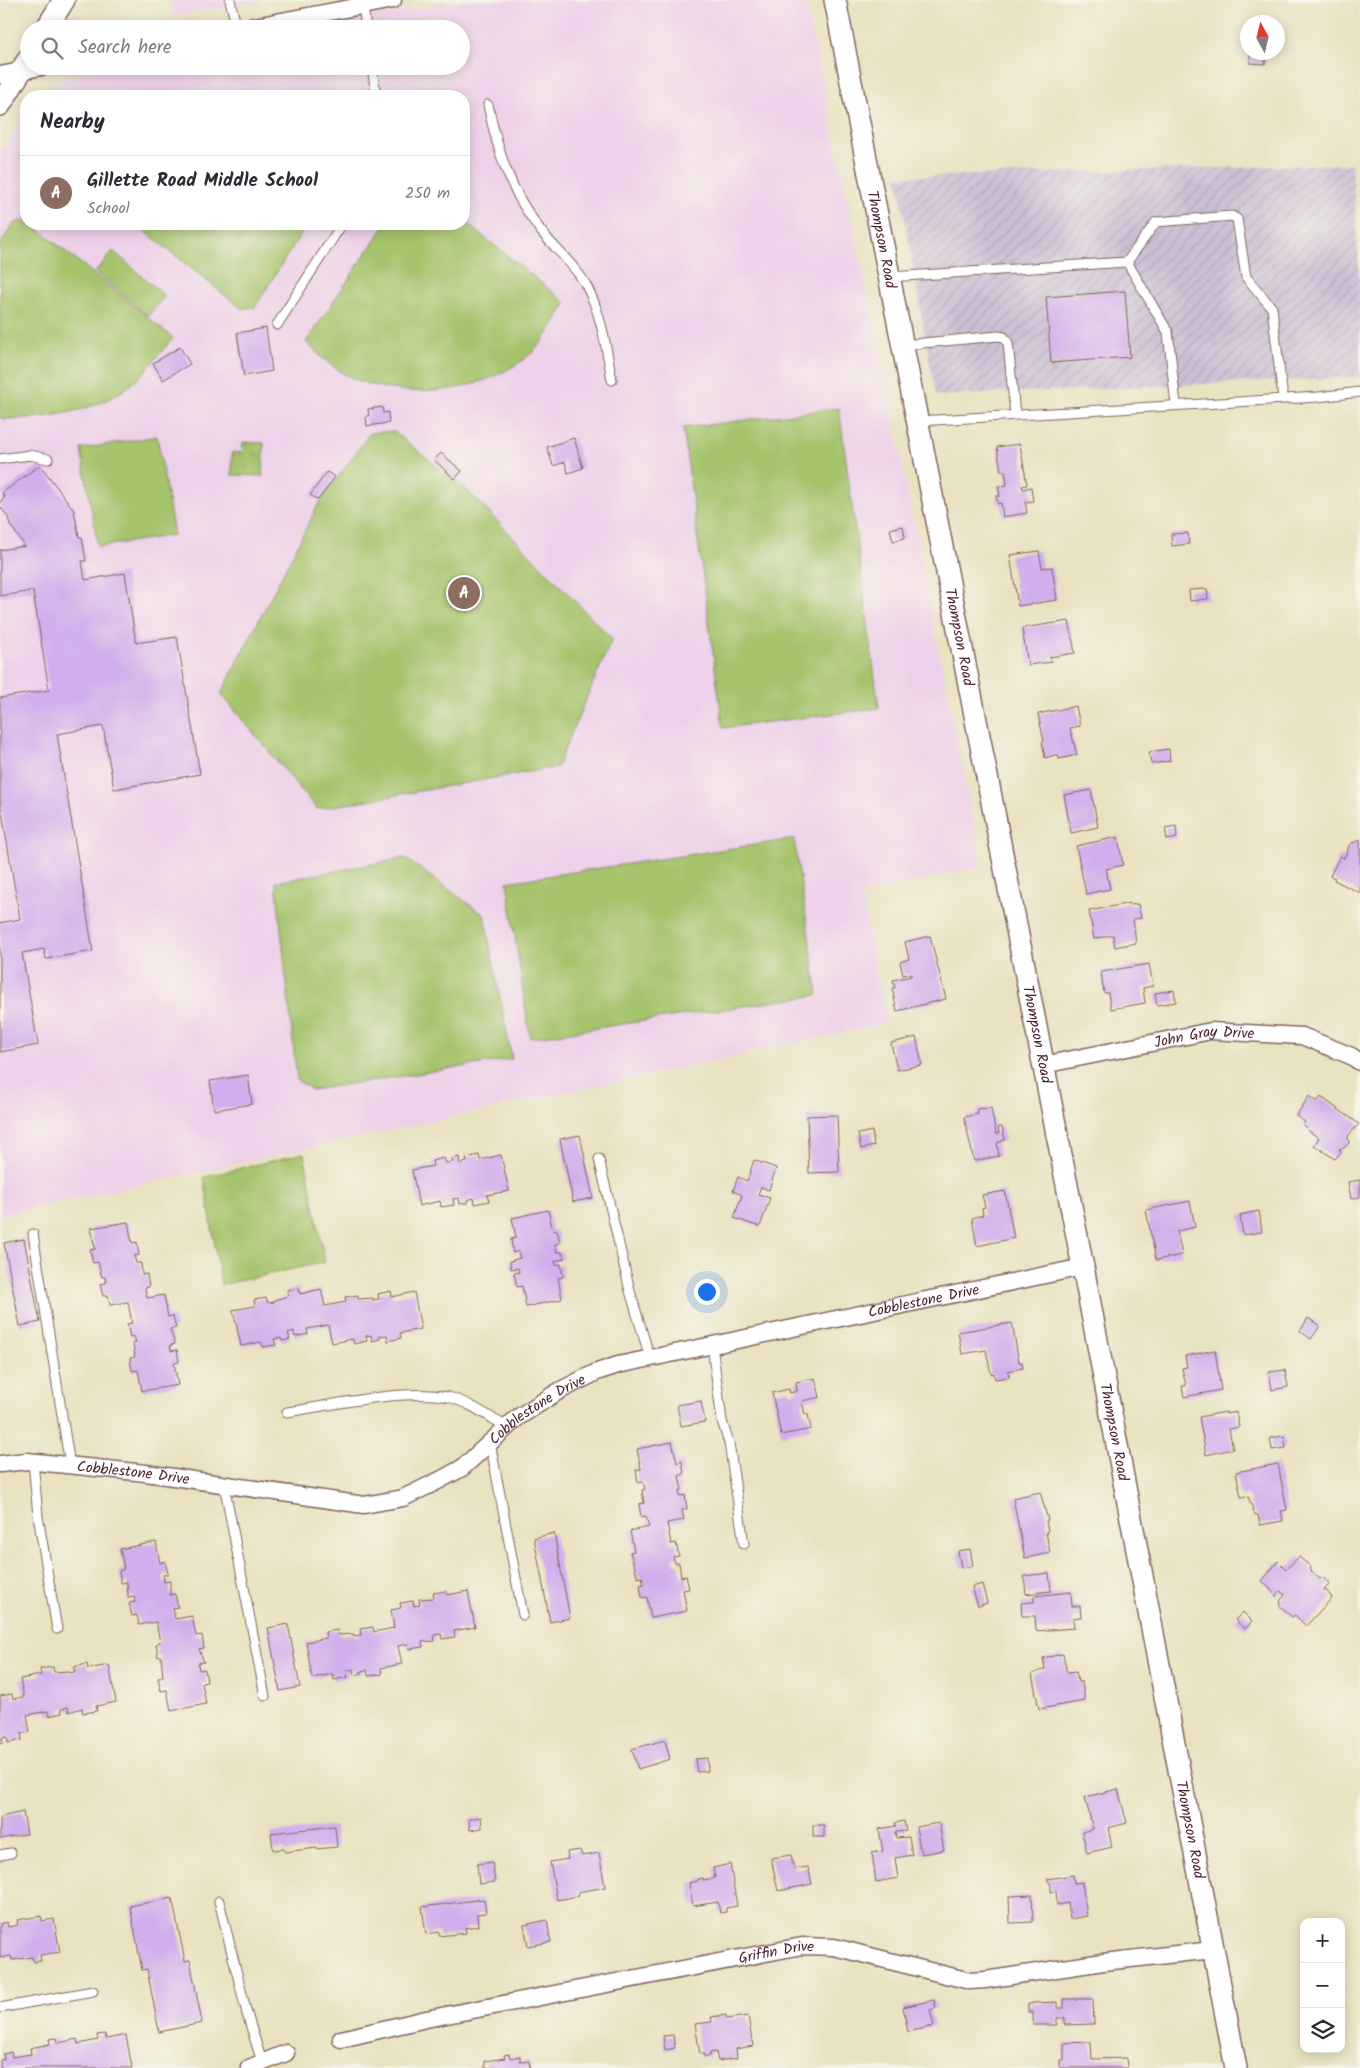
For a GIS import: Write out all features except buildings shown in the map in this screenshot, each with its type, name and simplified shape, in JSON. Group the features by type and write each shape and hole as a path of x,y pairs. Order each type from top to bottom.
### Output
{"street":[{"path":"52,20 64,0"},
{"path":"285,20 393,0"},
{"name":"Thompson Road","path":"835,0 1083,1267 1236,2068"},
{"path":"0,105 16,68"},
{"name":"John Gray Drive","path":"1043,1065 1212,1031 1302,1036 1351,1056 1360,1062"},
{"name":"Cobblestone Drive","path":"0,1464 33,1461 146,1473 364,1504 403,1498 462,1468 517,1418 558,1391 597,1372 650,1358 1083,1267"},
{"name":"Griffin Drive","path":"341,2039 445,2016 802,1946 834,1946 970,1981 1103,1962 1213,1950"},
{"path":"255,2065 286,2053"}],"lane":[{"path":"230,0 236,20"},
{"path":"363,5 365,20"},
{"path":"373,75 375,90"},
{"path":"488,105 500,156 514,191 538,227 585,283 592,297 604,331 612,380"},
{"path":"1127,262 1156,222 1232,216 1238,219 1246,278 1272,308 1283,398"},
{"path":"277,325 338,230"},
{"path":"889,277 1127,262"},
{"path":"1127,262 1168,332 1176,405"},
{"path":"902,345 1004,337 1008,344 1015,415"},
{"path":"917,421 1360,392"},
{"path":"0,459 30,455 48,459"},
{"path":"599,1159 630,1291 650,1358"},
{"path":"33,1234 70,1465"},
{"path":"712,1345 722,1421 728,1443 744,1544"},
{"path":"287,1412 406,1394 448,1397 461,1402 506,1427"},
{"path":"490,1442 523,1615"},
{"path":"33,1461 38,1516 57,1629"},
{"path":"224,1484 264,1696"},
{"path":"0,1855 12,1853"},
{"path":"219,1901 247,2014 255,2065"},
{"path":"0,2008 93,1991"}],"shaded area":[{"path":"170,0 265,0 173,16"},
{"path":"473,0 805,0 873,319 982,866 861,894 887,1023 0,1215 0,153 20,121 20,230 470,230 470,90 44,90 74,75 470,75 470,20 353,20 386,13"},
{"path":"1352,164 1360,285 1360,377 936,396 897,177"}],"green space":[{"path":"20,222 20,230 39,230 173,338 148,368 132,384 118,394 71,412 21,419 0,418 0,244 14,223"},
{"path":"470,226 566,303 539,346 516,365 495,376 473,384 450,389 403,391 379,387 357,380 329,364 306,342 382,230 470,230"},
{"path":"143,230 303,230 255,307 242,309"},
{"path":"113,251 165,296 148,316 95,272"},
{"path":"839,408 879,708 723,728 683,428"},
{"path":"393,431 467,490 612,639 557,767 317,809 221,694 318,505 370,433"},
{"path":"157,436 174,535 98,547 81,449"},
{"path":"243,442 264,443 263,476 232,475 232,452 242,453"},
{"path":"794,839 818,995 530,1038 507,882"},
{"path":"405,858 484,915 512,1059 312,1090 297,1080 276,882"},
{"path":"304,1153 325,1262 221,1285 204,1177"}],"place":[{"name":"Gillette Road Middle School","path":"464,593"}]}
